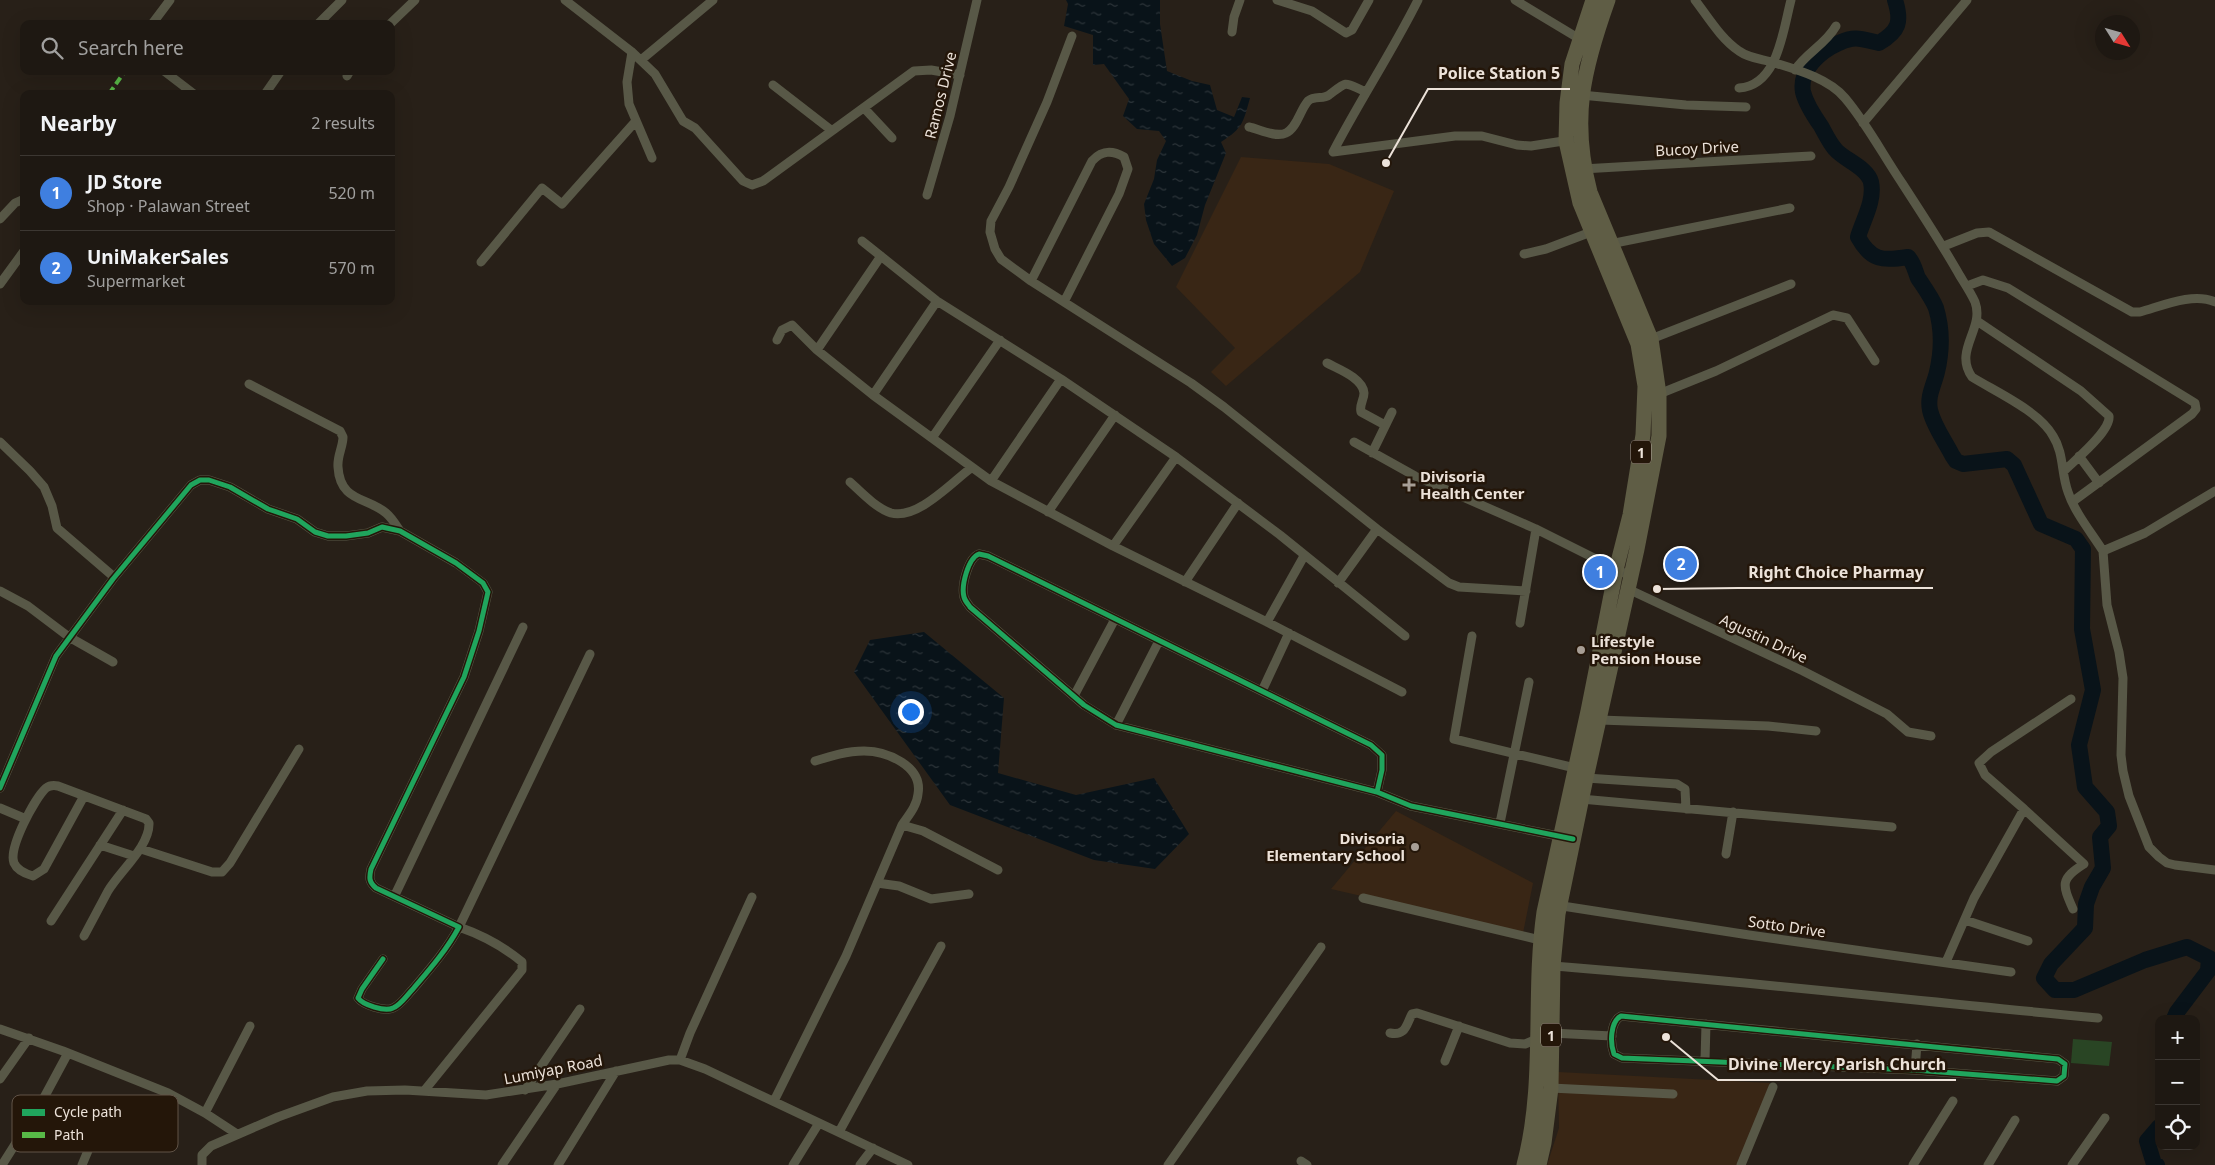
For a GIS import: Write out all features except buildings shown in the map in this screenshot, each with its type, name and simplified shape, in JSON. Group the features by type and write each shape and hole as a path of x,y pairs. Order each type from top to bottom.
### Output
{"highway":[{"name":"1","path":"1573,139 1581,95 1586,43 1593,0"},
{"name":"1","path":"1566,838 1581,799 1580,773 1600,720 1625,578 1644,435 1645,386 1638,344 1591,232 1573,139 1570,84 1572,64 1586,43 1608,0"},
{"name":"1","path":"1539,1165 1544,1143 1550,1088 1540,940 1553,905 1580,773 1659,436 1659,394 1651,339 1590,192 1578,170"},
{"name":"1","path":"1524,1165 1533,1122 1553,966 1553,905"}],"street":[{"path":"155,20 170,0"},
{"path":"322,20 342,0"},
{"path":"394,20 414,0"},
{"path":"566,0 632,52 655,74 683,121 695,128 720,157 748,184 757,185 763,181 914,70 931,70 960,75"},
{"path":"641,60 713,0"},
{"name":"Ramos Drive","path":"926,196 950,116 977,0"},
{"path":"1232,32 1234,17 1240,0"},
{"path":"1277,0 1312,11 1346,33 1352,30 1369,0"},
{"path":"1418,0 1396,43 1333,152 1455,136 1482,136 1517,145 1532,146 1573,139"},
{"path":"1515,0 1586,43"},
{"path":"1695,0 1720,33 1738,51 1750,57 1774,62 1829,84 1844,97 1944,246 1975,303 1977,321 1968,347 1966,368 1972,377 2039,420 2054,436 2062,457 2067,490 2072,502 2103,551 2106,606 2119,652 2123,678 2121,755 2123,771 2129,796 2150,847 2159,857 2175,866 2215,870"},
{"path":"1739,88 1749,87 1759,81 1774,62 1791,0"},
{"path":"1863,123 1966,0"},
{"path":"1800,72 1800,63 1832,33 1836,26"},
{"path":"1072,36 1047,102 1009,188 991,221 990,232 995,249 1002,259 1031,281 1217,402 1448,583 1459,587 1526,591"},
{"path":"632,52 627,92 635,122 652,158"},
{"path":"169,75 189,90"},
{"path":"268,90 278,75"},
{"path":"1249,127 1274,134 1288,132 1308,102 1313,98 1327,97 1336,88 1346,84 1366,92"},
{"path":"773,85 832,130"},
{"path":"1581,95 1686,105 1746,107"},
{"path":"864,108 892,138"},
{"path":"482,262 542,188 562,204 635,122"},
{"path":"1031,281 1092,161 1101,153 1108,151 1124,157 1128,169 1122,185 1064,302"},
{"name":"Bucoy Drive","path":"1578,170 1811,156"},
{"path":"0,219 15,203 20,201"},
{"path":"1610,244 1790,208"},
{"path":"1524,254 1546,249 1591,232"},
{"path":"1944,246 1977,234 1989,232 2132,312 2140,312 2182,301 2198,299 2215,302"},
{"path":"862,241 937,301 1061,379 1176,457 1238,503 1405,636"},
{"path":"0,284 20,256"},
{"path":"817,350 881,256"},
{"path":"1966,286 1983,280 2008,288 2195,403 2196,409 2192,414 2072,502"},
{"path":"1651,339 1791,284"},
{"path":"873,396 937,301"},
{"path":"1659,394 1716,371 1833,315 1847,318 1875,361"},
{"path":"1977,321 2106,411 2110,420 2108,425 2064,471"},
{"path":"776,340 782,330 792,325 817,350 873,396 991,481 1113,546 1289,633 1402,692"},
{"path":"932,438 1000,340"},
{"path":"1327,363 1357,380 1363,388 1364,395 1360,405 1361,412 1385,425"},
{"path":"991,481 1061,379"},
{"path":"249,384 340,431 343,436 338,470 343,483 357,500 386,512 400,531"},
{"path":"1372,453 1392,412"},
{"path":"1048,512 1115,415"},
{"path":"0,442 30,470 44,487 52,506 57,528 114,577"},
{"name":"Agustin Drive","path":"1354,442 1415,476 1536,529 1625,578 1887,714 1908,732 1931,736"},
{"path":"2080,456 2099,482"},
{"path":"1113,546 1176,457"},
{"path":"850,482 889,512 903,514 925,505 971,468"},
{"path":"0,788 3,774 56,656 114,577 191,485 200,480 209,480 230,487 268,509 297,519 314,532 328,536 346,536 382,527 400,531 456,563 483,583 488,592 477,638 464,677 371,868 370,883 376,888 395,895 493,942 522,962 522,970 424,1091"},
{"path":"2103,551 2145,533 2215,491"},
{"path":"1186,582 1238,503"},
{"path":"1338,583 1377,529"},
{"path":"1520,623 1536,529"},
{"path":"1377,792 1383,762 1382,755 1377,749 988,556 978,554 972,559 963,589 964,596 970,607 1074,696 1094,712 1116,725 1377,792 1411,806 1566,838"},
{"path":"1267,622 1304,556"},
{"path":"0,591 28,606 69,637 113,662"},
{"path":"1074,696 1114,619"},
{"path":"395,895 523,627"},
{"path":"1262,691 1289,633"},
{"path":"1472,636 1454,740 1514,754 1580,773 1678,784 1685,789 1686,809"},
{"path":"1116,725 1159,641"},
{"path":"384,959 362,989 358,998 366,1004 387,1010 400,1003 439,959 459,927 590,654"},
{"path":"1500,823 1529,682"},
{"path":"2071,699 1991,752 1979,763 1984,775 2084,864 2073,871 2064,882 2064,888 2073,909"},
{"path":"1600,720 1768,726 1816,731"},
{"path":"141,849 212,872 222,872 230,863 300,749"},
{"path":"774,1101 846,956 902,825 915,804 918,794 918,785 910,770 902,762 883,753 865,751 843,753 815,761"},
{"path":"84,796 44,869 33,876 20,870 14,864 13,857 18,836 26,819 46,788 51,785 58,786 146,819 149,823 147,838 141,849 108,891 84,936"},
{"path":"1581,799 1892,828"},
{"path":"0,808 26,819"},
{"path":"1946,962 1996,857 2024,809"},
{"path":"50,921 123,810"},
{"path":"1726,854 1733,812"},
{"path":"902,825 923,831 998,870"},
{"path":"100,845 134,856"},
{"path":"877,883 900,886 931,899 969,894"},
{"path":"680,1060 698,1015 752,897"},
{"path":"1363,898 1540,940"},
{"name":"Sotto Drive","path":"1553,905 2011,972"},
{"path":"1965,920 2028,941"},
{"path":"839,1132 941,946"},
{"path":"1168,1165 1321,947"},
{"path":"1553,966 1716,979 1932,1003 2098,1018"},
{"path":"525,1090 580,1009"},
{"path":"1390,1032 1398,1034 1403,1032 1412,1014 1417,1013 1510,1043 1525,1044 1545,1036 1612,1036"},
{"path":"1621,1016 2058,1059 2065,1064 2064,1076 2057,1081 1915,1070 1622,1058 1614,1054 1612,1036 1614,1023 1621,1016"},
{"path":"1705,1060 1706,1024"},
{"path":"205,1113 250,1026"},
{"path":"1445,1061 1459,1026"},
{"path":"0,1029 29,1038 172,1095"},
{"path":"0,1078 29,1038"},
{"path":"1915,1070 1917,1044"},
{"path":"45,1095 68,1053"},
{"name":"Lumiyap Road","path":"202,1165 202,1155 206,1150 237,1134 334,1097 368,1091 424,1091 486,1095 557,1084 650,1062 680,1060 705,1069 908,1165"},
{"path":"558,1165 616,1071"},
{"path":"502,1165 557,1084"},
{"path":"1741,1165 1773,1087"},
{"path":"1550,1088 1673,1094"},
{"path":"178,1098 237,1134"},
{"path":"1913,1165 1953,1101"},
{"path":"2072,1165 2105,1118"},
{"path":"1988,1165 2015,1120"},
{"path":"794,1165 819,1123"},
{"path":"860,1165 873,1148"},
{"path":"2,1165 12,1149"},
{"path":"82,1165 87,1152"}],"shaded area":[{"path":"1241,157 1329,164 1394,191 1360,272 1226,386 1211,372 1235,348 1176,287"},
{"name":"Divisoria Elementary School","path":"1396,811 1533,883 1523,933 1331,889"},
{"path":"1558,1072 1770,1083 1738,1165 1547,1165 1559,1128"}],"green space":[{"path":"2073,1039 2112,1042 2109,1066 2071,1063"}],"water":[{"path":"1066,0 1160,0 1160,24 1167,71 1192,81 1210,85 1217,110 1234,117 1242,97 1250,98 1246,113 1238,129 1221,142 1226,153 1205,205 1197,235 1185,258 1172,266 1154,244 1146,220 1144,204 1154,179 1157,160 1166,141 1159,131 1137,129 1123,116 1129,99 1104,64 1093,65 1093,35 1064,26 1068,4"},
{"path":"924,632 1004,698 998,773 1076,795 1154,778 1189,834 1155,869 1094,860 950,805 854,672 870,640"}],"waterway":[{"path":"1895,0 1898,14 1895,30 1879,43 1859,38 1850,39 1832,46 1808,68 1804,76 1803,92 1810,110 1833,146 1839,153 1865,172 1871,182 1870,203 1858,237 1868,251 1878,258 1908,257 1936,308 1940,332 1939,364 1929,405 1934,421 1952,455 1956,461 1963,464 2007,459 2014,465 2041,524 2076,539 2083,549 2082,629 2093,690 2079,745 2085,787 2107,812 2109,826 2100,837 2103,868 2092,887 2086,904 2085,928 2051,964 2044,978 2055,990 2074,990 2145,960 2187,947 2209,958 2208,971 2176,1015"},
{"path":"2155,1132 2147,1141 2154,1164 2157,1165"}],"marked path":[{"path":"112,90 122,75"}],"cycle path":[{"path":"0,788 56,656 113,579 191,485 200,480 209,480 230,487 268,509 297,519 315,532 328,536 368,533 382,527 400,531 456,563 483,583 488,592 479,631 464,677 371,869 370,875 370,880 376,888 459,927 443,952 419,982 396,1007 389,1009 374,1007 358,998 383,959"},
{"path":"1377,792 1382,770 1382,755 1371,745 988,556 979,554 969,566 963,592 970,607 1084,705 1116,725 1377,792 1411,806 1573,839"},
{"path":"1621,1016 2058,1059 2065,1064 2064,1076 2057,1081 1915,1070 1622,1058 1614,1054 1612,1044 1613,1028 1617,1019 1621,1016"}],"place":[{"name":"Police Station 5","path":"1386,163"},
{"name":"Divisoria Health Center","path":"1409,485"},
{"name":"UniMakerSales","path":"1681,564"},
{"name":"JD Store","path":"1600,572"},
{"name":"Right Choice Pharmay","path":"1657,589"},
{"name":"Lifestyle Pension House","path":"1581,650"},
{"name":"Divisoria Elementary School","path":"1415,847"},
{"name":"Divine Mercy Parish Church","path":"1666,1037"}]}
